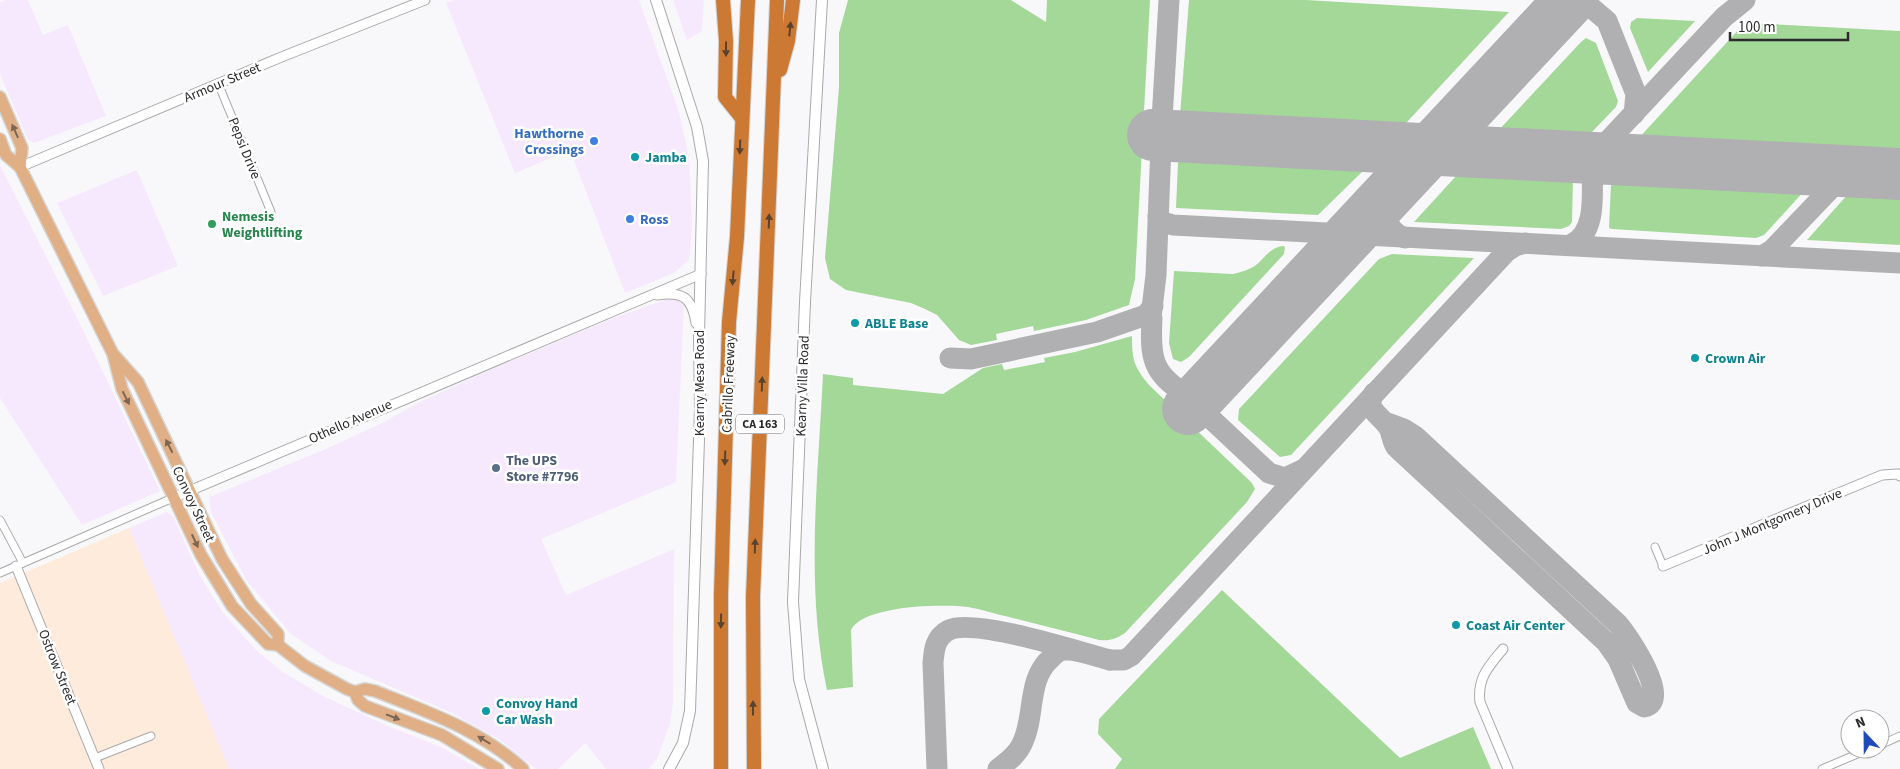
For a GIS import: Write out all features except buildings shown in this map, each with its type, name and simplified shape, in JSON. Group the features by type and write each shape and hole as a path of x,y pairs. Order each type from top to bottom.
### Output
{"highway":[{"path":"723,0 726,41 725,97 741,117"},
{"name":"Cabrillo Freeway","path":"722,769 721,595 729,322 737,237 741,117 748,0"},
{"name":"CA 163","path":"754,769 753,598 775,90 777,0"},
{"path":"775,90 788,41 793,0"}],"main road":[{"name":"Kearny Mesa Road","path":"656,0 697,127 703,161 699,336 700,409 690,712 683,743 669,769"},
{"name":"Kearny Villa Road","path":"822,0 793,602 800,678 823,769"},
{"name":"Convoy Street","path":"0,97 22,148 20,167"},
{"name":"Convoy Street","path":"0,139 6,154 20,167 112,354 122,389 202,555 232,606 268,644 278,645 306,666 354,692 358,700 365,706 442,735 498,769"},
{"name":"Convoy Street","path":"112,354 138,382 191,490 222,559 250,604 278,634 278,645"},
{"path":"216,580 227,586 250,617 258,620 266,619"},
{"name":"Convoy Street","path":"354,692 365,689 375,691 449,720 499,749 523,769"}],"street":[{"name":"Armour Street","path":"20,167 218,83 424,0"},
{"name":"Pepsi Drive","path":"218,83 271,212"},
{"name":"Othello Avenue","path":"0,573 638,299 701,274"},
{"path":"638,299 666,294 676,294 683,297 694,310 699,336"},
{"name":"John J Montgomery Drive","path":"1655,547 1663,566 1882,475 1898,474 1900,476"},
{"path":"0,520 20,564"},
{"name":"Ostrow Street","path":"20,564 99,769"},
{"path":"1503,648 1484,672 1478,693 1508,769"},
{"path":"94,758 151,736"},
{"path":"1822,769 1846,759"}],"shaded area":[{"path":"5,0 28,0 43,35 68,25 106,116 34,143 28,140 0,74 0,2"},
{"name":"Hawthorne Crossings","path":"454,0 639,0 679,112 689,157 692,221 690,255 688,261 674,273 625,293 570,150 515,173 446,3"},
{"path":"673,0 704,0 702,31 687,40"},
{"path":"0,165 81,326 160,491 82,525 0,398"},
{"path":"137,170 178,266 103,296 57,203"},
{"path":"673,297 684,303 676,482 541,539 566,595 674,549 673,703 670,724 657,759 649,769 606,769 585,743 558,769 536,769 500,740 450,712 331,661 291,634 246,580 211,512 209,497 328,448 476,376 608,320"},
{"path":"167,512 173,516 200,576 222,611 254,648 281,671 325,697 386,725 441,747 479,769 229,769 129,528"},
{"path":"129,528 229,769 0,769 0,583"}],"green space":[{"path":"848,0 1011,0 1046,22 1047,0 1150,0 1135,279 1129,305 1086,320 1034,331 1033,326 996,334 997,340 971,345 959,340 937,315 925,309 911,303 846,290 830,279 825,258 839,87 839,33"},
{"path":"1189,0 1306,0 1509,12 1407,122 1393,127 1180,115"},
{"path":"1637,18 1695,21 1648,72 1630,28 1631,22"},
{"path":"1750,23 1900,31 1900,153 1637,140 1741,27"},
{"path":"1586,38 1596,43 1618,101 1616,107 1589,135 1583,137 1496,133 1581,42"},
{"path":"1182,158 1357,163 1364,164 1366,168 1318,215 1176,208 1178,163"},
{"path":"1466,171 1573,176 1572,222 1569,226 1561,229 1414,222 1457,175"},
{"path":"1617,180 1806,189 1764,235 1756,238 1609,228 1611,184"},
{"path":"1849,193 1900,194 1900,245 1807,240"},
{"path":"1283,246 1285,247 1284,254 1189,357 1181,362 1173,359 1169,343 1174,271 1233,274 1253,267 1271,251"},
{"path":"1392,254 1474,258 1291,455 1280,457 1238,420 1239,409 1379,259"},
{"path":"1132,336 1135,363 1140,374 1150,386 1252,483 1255,489 1247,502 1125,633 1116,638 1099,640 968,607 923,606 887,611 871,615 859,622 851,630 853,687 827,690 820,651 815,572 816,492 823,374 853,378 853,385 943,394 983,368 1002,364 1004,370 1045,362 1044,358 1075,352"},
{"path":"1222,590 1400,758 1473,727 1491,769 1115,769 1122,759 1098,734 1099,719"}],"taxiway":[{"path":"1169,0 1162,120 1165,129 1178,136"},
{"path":"1570,245 1580,239 1590,219 1593,194 1592,158 1724,17 1745,0"},
{"path":"1557,14 1571,7 1581,6 1593,9 1607,21 1636,94 1634,114"},
{"path":"1151,317 1156,275 1161,145 1168,139 1178,136"},
{"path":"1806,169 1822,177 1826,187 1823,196"},
{"path":"1762,256 1772,250 1839,180 1849,174 1862,172"},
{"path":"1394,190 1388,203 1387,217 1392,229 1405,238"},
{"path":"1158,216 1163,222 1173,225 1900,263"},
{"path":"1110,660 1124,660 1131,656 1506,252 1515,246 1525,243"},
{"path":"950,358 971,359 1097,332 1146,315 1153,306"},
{"path":"1152,318 1152,343 1155,362 1159,371 1166,379 1174,387 1186,394 1200,394 1210,386 1202,402 1206,414 1269,473 1285,478 1302,470"},
{"path":"1374,393 1371,399 1372,408 1375,412 1386,423 1396,447 1606,642 1618,659 1637,703 1644,707 1652,702 1654,693 1646,668 1618,624 1415,436 1404,429 1385,422"},
{"path":"937,769 933,663 936,644 944,633 949,630 962,628 981,628 1028,638 1075,650 1095,656 1110,660 1070,650 1061,651 1051,658 1043,667 1038,677 1029,722 1022,744 1015,755 998,769"}],"runway":[{"path":"1188,409 1570,0"},
{"path":"1153,135 1900,174"}],"place":[{"name":"Hawthorne Crossings","path":"594,141"},
{"name":"Jamba","path":"635,157"},
{"name":"Ross","path":"630,219"},
{"name":"Nemesis Weightlifting","path":"212,224"},
{"name":"ABLE Base","path":"855,323"},
{"name":"Crown Air","path":"1695,358"},
{"name":"The UPS Store #7796","path":"496,468"},
{"name":"Coast Air Center","path":"1456,625"},
{"name":"Convoy Hand Car Wash","path":"486,711"}]}
